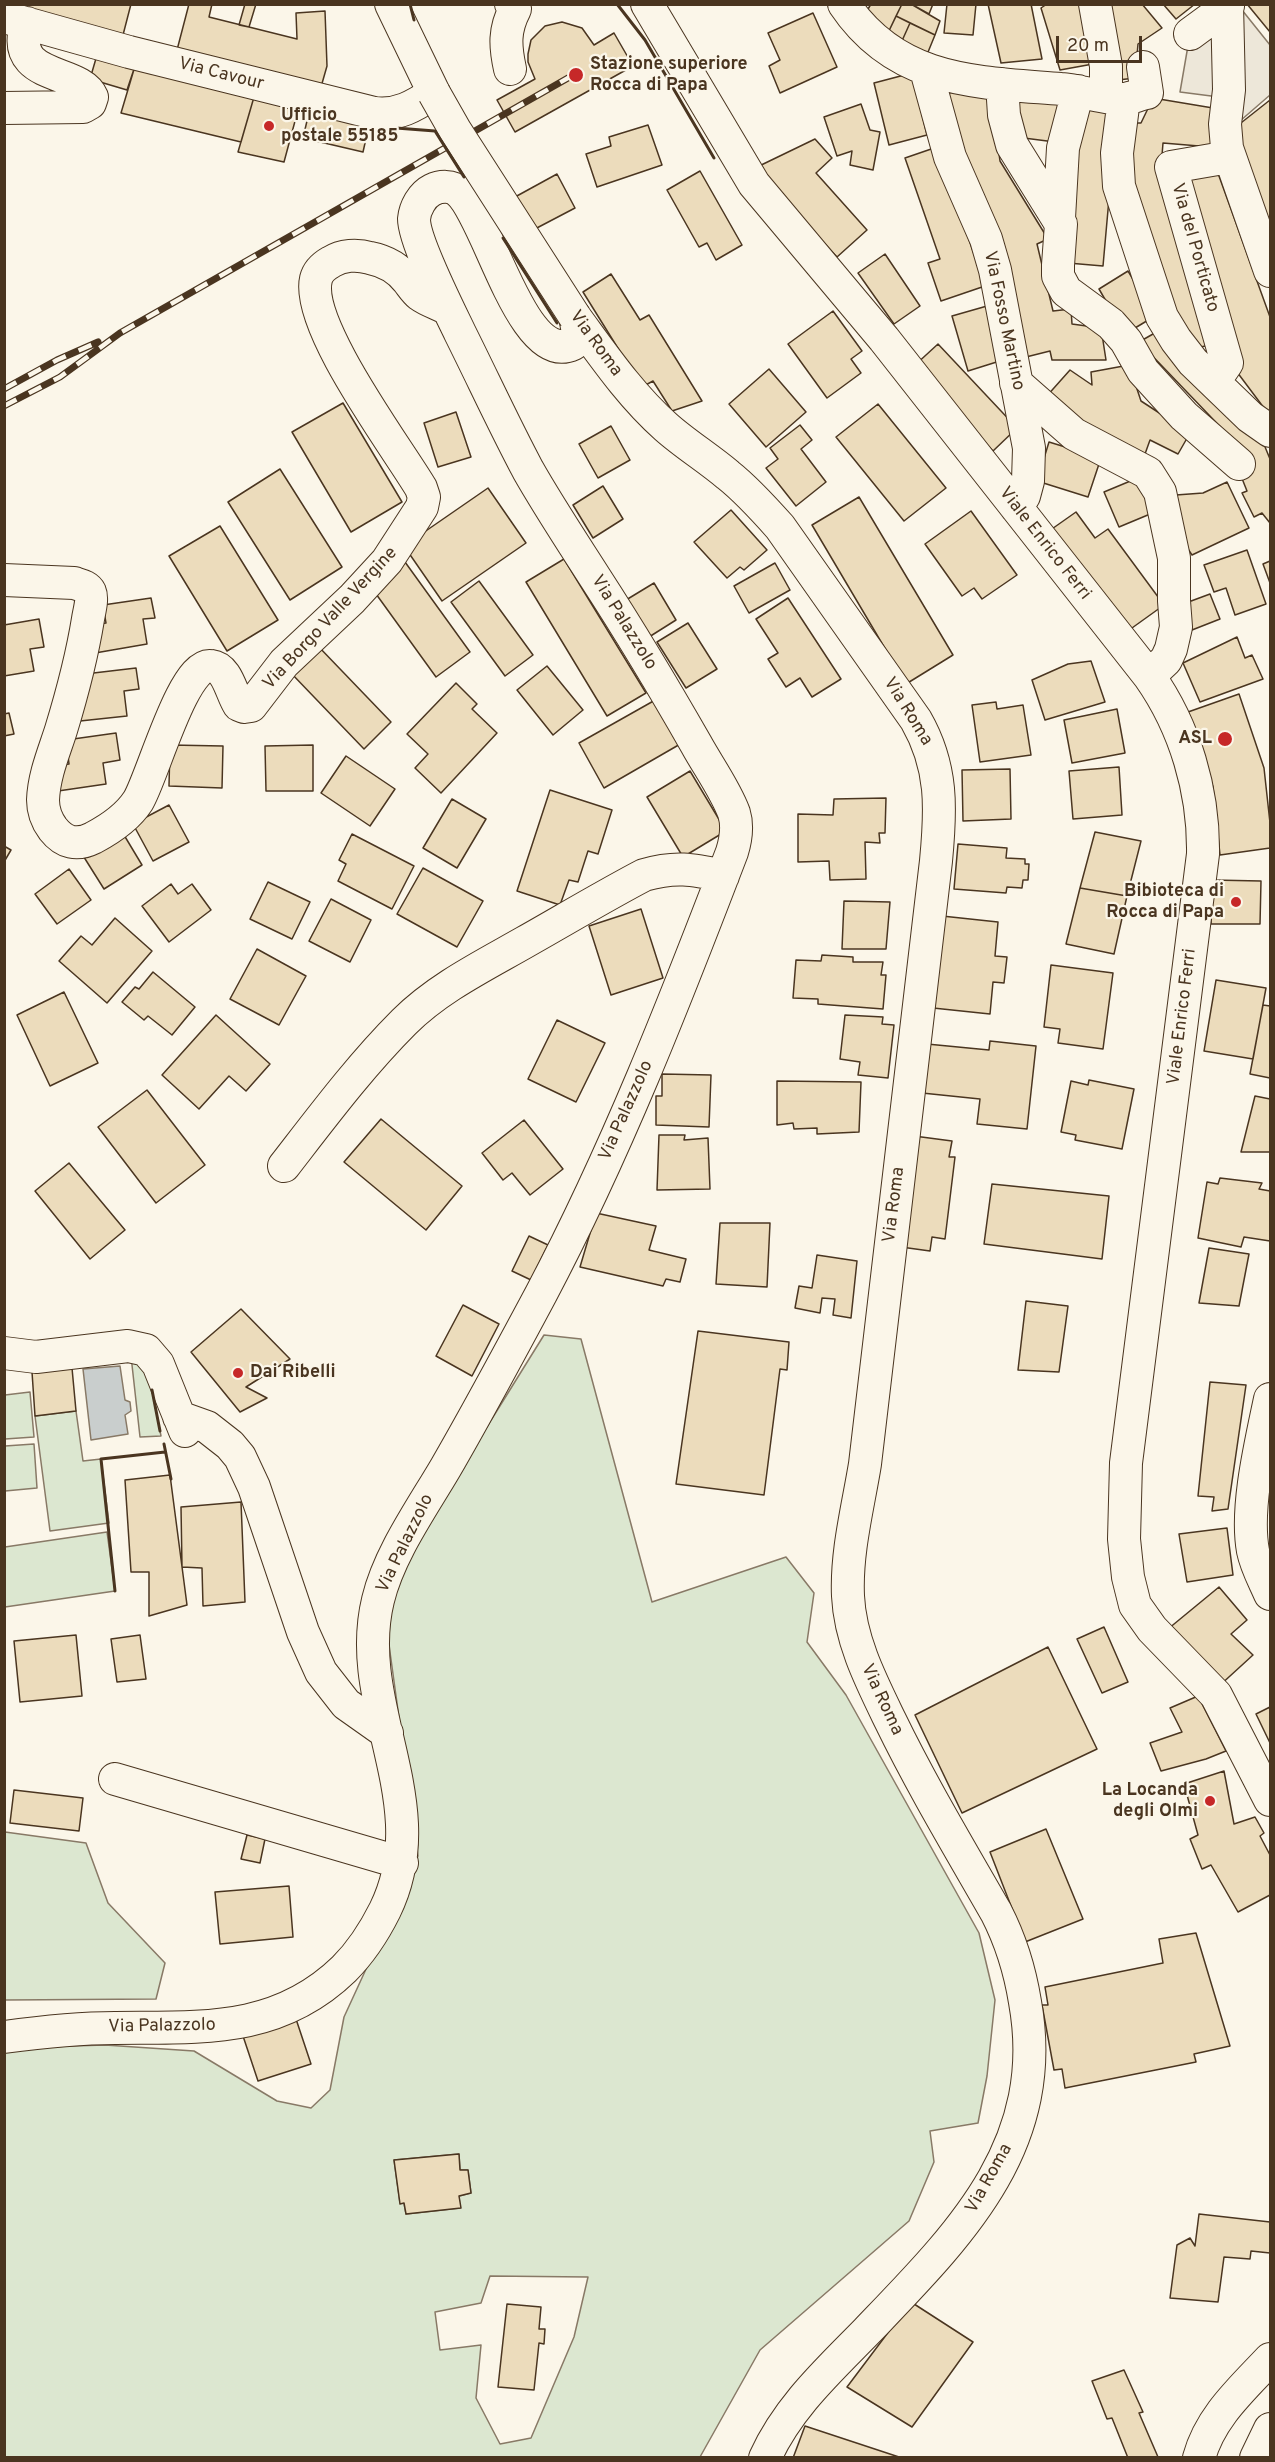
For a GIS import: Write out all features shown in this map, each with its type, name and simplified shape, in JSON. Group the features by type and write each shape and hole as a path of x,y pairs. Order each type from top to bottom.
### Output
{"street":[{"name":"Via Roma","path":"391,4 454,130 575,317 626,386 648,410 667,428 728,475 780,527 916,720 932,751 939,789 936,861 866,1453 850,1552 848,1596 852,1628 873,1685 918,1775 1007,1935 1024,1994 1031,2065 1018,2124 997,2174 979,2204 960,2229 896,2300 807,2394 778,2432 765,2457"},
{"name":"Viale Enrico Ferri","path":"647,4 754,184 851,298 1149,676 1170,708 1184,742 1201,814 1203,854 1126,1463 1123,1519 1125,1557 1131,1595 1140,1614 1216,1695 1270,1800"},
{"path":"844,4 867,34 895,55 926,70 968,80 1103,95 1147,93 1143,67"},
{"path":"1095,4 1106,66 1103,95 1122,200 1157,303 1168,329 1193,362 1255,422 1270,431"},
{"path":"1191,34 1227,5"},
{"path":"1227,5 1229,101 1225,124 1229,157 1270,271"},
{"path":"510,69 505,34 508,22 518,6"},
{"name":"Via Cavour","path":"16,20 129,52 374,114 386,115 401,112 434,93"},
{"path":"4,108 82,107 90,104 92,97 87,89 45,70 29,57 23,46 16,20"},
{"name":"Via Fosso Martino","path":"926,70 954,168 980,224 991,255 1029,448 1029,465 1023,496 1016,507"},
{"path":"1002,84 1004,115 1012,146 1060,224"},
{"path":"1103,95 1063,148 1059,276 1066,291 1111,324 1126,341 1143,371 1184,416 1239,464"},
{"name":"Via del Porticato","path":"1214,382 1227,363 1171,167 1229,157"},
{"name":"Via Palazzolo","path":"4,2037 81,2029 217,2027 257,2018 297,2002 336,1977 359,1952 391,1898 402,1863 401,1808 376,1676 374,1641 376,1613 384,1584 410,1527 495,1382 566,1245 674,1002 723,876 736,836 736,820 732,810 655,673 530,472 448,309 419,238 414,218 419,202 431,190 447,187 461,193 472,208 517,304 544,340 561,346 573,344 578,332 575,317"},
{"name":"Via Borgo Valle Vergine","path":"4,580 74,583 90,592 91,599 85,633 61,728 48,767 43,803 47,818 62,838 77,843 87,841 114,825 140,799 184,689 200,668 208,665 214,666 222,672 239,705 251,706 284,663 352,599 387,561 422,507 424,497 421,488 344,367 328,333 316,293 316,277 322,268 338,258 369,257 386,263 401,273 421,296 448,309"},
{"path":"1016,383 1074,434 1148,473 1160,492 1174,558 1176,627 1172,649 1166,660 1149,676"},
{"path":"284,1166 334,1101 404,1022 439,994 473,972 644,875 675,868 723,876"},
{"path":"4,1353 36,1357 138,1347 146,1350 158,1364 182,1424 207,1427 230,1445 240,1457 254,1487 312,1654 326,1680 346,1704 387,1733"},
{"path":"1270,1399 1253,1496 1251,1527 1257,1564 1270,1594"},
{"path":"115,1779 402,1863"},
{"path":"1199,2457 1204,2440 1219,2416 1270,2359"},
{"path":"1256,2457 1270,2429"}],"green space":[{"path":"544,1335 581,1339 652,1602 786,1557 814,1593 807,1642 846,1695 979,1933 995,2000 987,2076 978,2123 930,2131 934,2162 909,2221 760,2350 700,2457 5,2458 5,2048 105,2045 194,2051 277,2101 311,2108 330,2090 344,2017 418,1856 386,1623 406,1557","holes":["459,2154 460,2170 468,2170 471,2193 459,2196 460,2208 406,2214 404,2203 400,2203 394,2160","490,2276 588,2277 574,2337 531,2438 500,2444 476,2398 481,2345 440,2350 435,2312 481,2303"]},
{"path":"145,1354 161,1436 140,1437 131,1356"},
{"path":"30,1392 34,1437 5,1439 5,1395"},
{"path":"76,1411 83,1461 101,1459 109,1523 50,1531 35,1416"},
{"path":"34,1444 37,1488 5,1491 5,1446"},
{"path":"107,1532 115,1591 5,1607 5,1547"},
{"path":"5,1832 86,1843 108,1903 165,1963 156,1999 5,2000"}],"shaded area":[{"path":"1238,5 1270,45 1270,95 1240,121 1219,97 1180,92 1190,34"},
{"path":"120,1366 125,1400 130,1402 131,1411 125,1415 128,1434 91,1440 83,1369"}],"building":[{"path":"8,4 131,4 123,35"},
{"path":"189,4 212,4 209,17 297,39 296,13 325,11 327,66 321,87 177,50"},
{"path":"245,4 256,4 249,27 239,25"},
{"path":"871,4 902,4 887,35 861,21"},
{"path":"902,4 911,4 940,21 935,35 896,16"},
{"path":"911,4 933,4 929,14"},
{"path":"947,4 976,4 973,35 944,33"},
{"path":"988,4 1031,4 1042,59 1001,63"},
{"path":"1047,4 1080,4 1093,64 1060,70 1041,8"},
{"path":"1102,4 1142,4 1162,28 1138,44 1135,78 1118,80"},
{"path":"1163,4 1195,4 1176,19"},
{"path":"1247,4 1270,4 1270,32"},
{"path":"813,13 837,67 780,93 769,66 780,60 768,33"},
{"path":"896,16 910,23 901,43 887,35"},
{"name":"Stazione superiore Rocca di Papa","path":"562,22 582,28 594,45 614,33 633,66 515,132 497,100 535,79 528,62 531,40 545,26"},
{"path":"910,23 935,35 926,57 901,43"},
{"path":"97,55 135,66 127,90 90,79"},
{"path":"135,66 254,97 241,142 121,113"},
{"path":"912,73 927,135 889,145 874,83"},
{"path":"990,90 1000,161 1048,239 1037,244 1053,311 1071,309 1072,324 1101,328 1106,360 1052,360 1050,351 1026,357 944,93"},
{"path":"1010,91 1061,97 1055,142 1016,137"},
{"name":"Ufficio postale 55185","path":"254,97 298,110 284,162 238,152"},
{"path":"1153,98 1213,108 1211,147 1163,143 1160,180 1215,344 1191,349 1172,321 1126,173 1130,123 1141,123"},
{"path":"1270,100 1270,244 1232,130"},
{"path":"861,104 870,130 880,132 873,170 850,165 852,151 837,156 824,117"},
{"path":"1082,106 1117,109 1103,266 1068,263"},
{"path":"310,108 370,121 363,152 303,138"},
{"path":"648,125 662,165 597,187 586,154 611,146 609,137"},
{"path":"815,139 832,158 816,173 867,230 837,257 755,168"},
{"path":"937,147 985,286 941,301 928,263 940,259 905,158"},
{"path":"1215,165 1270,317 1270,411 1267,412 1237,372 1180,172"},
{"path":"700,171 742,245 716,260 707,243 699,247 667,190"},
{"path":"557,174 575,208 533,230 515,197"},
{"path":"885,254 920,306 894,324 858,273"},
{"path":"1128,271 1155,316 1125,334 1099,289"},
{"path":"611,274 640,320 649,315 702,401 672,411 653,381 642,387 583,292"},
{"path":"987,306 1003,360 968,371 952,316"},
{"path":"833,311 862,351 851,359 861,373 827,398 788,344"},
{"path":"1160,330 1256,425 1270,459 1270,523 1262,513 1254,517 1242,493 1247,491 1239,471 1232,439 1139,342"},
{"path":"938,344 1017,428 993,451 914,366"},
{"path":"1129,365 1141,401 1190,433 1178,454 1150,440 1145,454 1091,439 1045,398 1070,370 1092,385 1091,372"},
{"path":"769,369 806,412 766,447 729,404"},
{"path":"343,403 402,502 351,532 292,432"},
{"path":"878,404 946,488 904,521 836,437"},
{"path":"456,412 471,457 438,467 424,423"},
{"path":"800,425 812,440 801,449 826,482 796,506 766,468 778,459 770,448"},
{"path":"611,426 630,460 598,478 579,444"},
{"path":"1049,442 1101,458 1088,497 1037,481"},
{"path":"280,469 342,567 290,600 228,502"},
{"path":"1140,477 1155,512 1119,527 1104,492"},
{"path":"1227,482 1249,528 1192,555 1178,534 1176,495 1203,493"},
{"path":"603,486 623,519 593,538 573,505"},
{"path":"488,488 526,543 442,601 404,546"},
{"path":"859,497 953,655 906,684 812,525"},
{"path":"731,510 767,550 744,570 740,567 727,578 694,542"},
{"path":"971,511 1017,575 982,599 974,588 962,596 925,544"},
{"path":"1076,512 1095,538 1108,529 1164,605 1125,633 1049,531"},
{"path":"220,526 278,620 227,651 169,556"},
{"path":"1247,550 1266,604 1235,615 1226,588 1214,592 1204,565"},
{"path":"564,559 646,693 607,716 526,582"},
{"path":"1270,561 1270,583 1263,564"},
{"path":"405,562 470,652 436,677 371,587"},
{"path":"775,563 790,590 749,613 734,586"},
{"path":"479,581 533,655 505,676 451,602"},
{"path":"654,583 676,620 649,637 626,600"},
{"path":"1210,594 1220,619 1192,630 1183,604"},
{"path":"151,598 155,618 143,619 147,644 95,653 91,625 106,623 103,605"},
{"path":"788,598 841,679 812,697 800,678 786,687 768,659 778,653 756,619"},
{"path":"39,619 44,647 30,649 34,671 4,676 4,625"},
{"path":"688,623 717,669 686,688 657,642"},
{"path":"1237,637 1245,658 1252,655 1263,679 1200,702 1183,663"},
{"path":"317,645 391,722 364,749 290,672"},
{"path":"1091,661 1105,702 1045,720 1032,680 1068,664"},
{"path":"547,666 583,710 553,735 517,690"},
{"path":"136,668 139,689 124,691 127,716 80,721 77,694 85,674"},
{"path":"456,683 477,704 472,709 497,733 441,793 415,768 428,754 407,734"},
{"path":"1239,694 1264,768 1270,823 1270,848 1220,855 1213,787 1188,712"},
{"path":"657,699 682,743 604,788 579,743"},
{"path":"996,702 997,709 1023,705 1031,755 980,762 972,705"},
{"path":"1117,709 1125,753 1072,763 1064,720"},
{"path":"9,713 14,734 4,736 4,714"},
{"path":"116,733 120,760 103,763 106,784 58,791 54,766 69,764 66,740"},
{"path":"170,745 223,746 222,788 169,786"},
{"path":"313,745 313,791 266,791 265,746"},
{"path":"346,756 395,789 370,826 321,793"},
{"path":"1119,767 1122,815 1073,819 1069,771"},
{"path":"1010,769 1011,819 963,821 962,770"},
{"path":"690,771 726,831 683,857 647,797"},
{"path":"550,790 612,810 598,854 588,851 578,882 569,880 560,905 517,891"},
{"path":"886,798 885,833 879,833 880,843 865,842 866,879 830,880 829,861 798,862 798,814 833,815 834,799"},
{"path":"452,799 486,819 457,868 423,848"},
{"path":"169,805 189,842 153,861 133,824"},
{"path":"121,830 142,865 104,889 82,854"},
{"path":"1095,832 1141,841 1127,896 1080,888"},
{"path":"352,834 414,866 392,909 338,881 346,864 339,860"},
{"path":"958,844 1007,848 1006,858 1025,859 1025,864 1029,864 1028,880 1023,880 1022,888 1007,887 1006,893 954,889"},
{"path":"4,846 11,850 4,862"},
{"path":"423,868 483,901 457,947 397,914"},
{"path":"69,869 91,900 57,924 35,894"},
{"name":"Bibioteca di Rocca di Papa","path":"1212,880 1261,881 1260,924 1211,924"},
{"path":"268,882 310,902 292,939 250,919"},
{"path":"171,884 178,894 192,884 211,910 169,942 142,906"},
{"path":"1080,888 1127,896 1114,954 1066,944"},
{"path":"331,899 371,920 350,962 309,941"},
{"path":"844,901 890,902 886,949 842,949"},
{"path":"641,909 663,978 611,995 589,926"},
{"path":"942,916 998,922 995,956 1007,957 1004,983 993,982 990,1014 933,1008"},
{"path":"115,918 152,951 107,1003 59,961 81,936 92,945"},
{"path":"257,949 306,976 279,1025 230,999"},
{"path":"822,955 853,957 853,962 883,962 881,975 886,975 883,1009 818,1004 818,999 793,998 796,960 821,961"},
{"path":"1051,965 1113,973 1103,1049 1058,1043 1060,1029 1044,1027"},
{"path":"153,972 195,1007 172,1035 148,1016 144,1020 122,1002 135,987 139,989"},
{"path":"1216,980 1266,988 1253,1059 1204,1051"},
{"path":"64,992 98,1063 50,1086 17,1015"},
{"path":"1263,1005 1270,1006 1270,1078 1250,1074"},
{"path":"216,1015 270,1064 246,1091 229,1076 199,1109 162,1075"},
{"path":"845,1015 883,1017 882,1024 894,1025 888,1078 858,1075 860,1062 840,1059"},
{"path":"557,1020 605,1043 576,1102 528,1079"},
{"path":"990,1041 1036,1046 1027,1129 977,1124 980,1099 922,1093 927,1044 989,1050"},
{"path":"662,1074 711,1075 709,1127 656,1125 656,1096 662,1096"},
{"path":"1089,1080 1134,1089 1122,1149 1075,1140 1076,1135 1061,1132 1071,1081 1088,1085"},
{"path":"777,1081 861,1082 859,1132 817,1134 817,1128 794,1129 793,1123 777,1125"},
{"path":"147,1090 205,1165 156,1203 98,1127"},
{"path":"1255,1096 1270,1099 1270,1152 1241,1152"},
{"path":"381,1119 462,1186 426,1230 344,1162"},
{"path":"524,1120 563,1169 530,1195 512,1173 503,1180 482,1153"},
{"path":"659,1135 685,1135 684,1140 708,1138 710,1189 657,1190"},
{"path":"914,1136 952,1141 949,1157 955,1157 945,1239 932,1237 930,1251 901,1247"},
{"path":"69,1163 125,1230 90,1259 35,1191"},
{"path":"1220,1178 1262,1183 1259,1189 1270,1191 1270,1241 1244,1237 1241,1247 1198,1238 1207,1182 1218,1184"},
{"path":"992,1184 1109,1196 1102,1259 984,1244"},
{"path":"596,1213 656,1226 649,1250 686,1259 680,1282 666,1279 663,1286 580,1267"},
{"path":"720,1223 770,1223 767,1287 716,1284"},
{"path":"529,1236 548,1245 531,1280 512,1271"},
{"path":"1209,1248 1249,1254 1239,1306 1199,1303"},
{"path":"817,1255 857,1261 851,1318 833,1315 835,1299 822,1298 820,1313 795,1308 799,1286 812,1288"},
{"path":"1026,1301 1068,1306 1059,1372 1018,1370"},
{"path":"463,1305 499,1324 472,1376 436,1356"},
{"name":"Dai Ribelli","path":"241,1309 290,1359 246,1387 267,1398 240,1412 191,1352"},
{"path":"698,1331 789,1342 787,1370 780,1369 764,1495 676,1484"},
{"path":"72,1368 76,1411 35,1416 32,1372"},
{"path":"1210,1382 1246,1385 1228,1509 1212,1511 1214,1497 1198,1496"},
{"path":"170,1475 187,1605 149,1616 149,1572 131,1572 125,1480"},
{"path":"241,1502 245,1602 203,1606 202,1568 182,1567 181,1507"},
{"path":"1227,1528 1233,1575 1187,1582 1179,1534"},
{"path":"1219,1587 1247,1620 1231,1634 1253,1655 1218,1687 1168,1629"},
{"path":"1104,1627 1128,1682 1102,1693 1077,1639"},
{"path":"76,1635 82,1696 20,1702 14,1641"},
{"path":"140,1635 146,1679 117,1682 111,1639"},
{"path":"1048,1647 1097,1749 962,1813 915,1715"},
{"path":"1198,1696 1226,1751 1161,1771 1150,1743 1182,1732 1170,1708"},
{"path":"1270,1707 1270,1743 1256,1714"},
{"path":"1224,1771 1234,1824 1255,1817 1264,1833 1260,1836 1270,1855 1270,1895 1238,1912 1211,1865 1202,1869 1190,1839 1198,1835 1184,1784"},
{"path":"14,1790 83,1798 79,1831 10,1823"},
{"path":"1046,1829 1083,1919 1025,1942 990,1852"},
{"path":"247,1835 265,1839 260,1863 241,1859"},
{"path":"289,1886 293,1937 220,1944 215,1892"},
{"path":"1196,1933 1230,2046 1194,2054 1196,2062 1065,2088 1062,2069 1054,2070 1042,2005 1048,2005 1045,1987 1163,1963 1159,1939"},
{"path":"294,2013 311,2064 258,2081 241,2030"},
{"path":"459,2154 460,2170 468,2170 471,2193 459,2196 461,2208 406,2214 404,2203 400,2204 394,2160"},
{"path":"1199,2214 1270,2222 1270,2253 1251,2251 1250,2259 1224,2257 1218,2302 1170,2298 1177,2245 1190,2238 1195,2246"},
{"path":"911,2302 973,2342 912,2427 847,2387"},
{"path":"507,2304 541,2307 539,2329 545,2329 544,2344 539,2343 534,2390 498,2387"},
{"path":"1124,2370 1143,2412 1139,2413 1158,2457 1128,2458 1112,2418 1107,2419 1092,2381"},
{"path":"805,2426 899,2457 793,2458"}],"railway":[{"path":"4,406 60,377 120,333 575,74"},
{"path":"4,389 57,360 98,342"}],"wall":[{"path":"410,4 414,20"},
{"path":"617,4 645,40 714,158"},
{"path":"396,128 435,131 464,177"},
{"path":"503,238 557,323"},
{"path":"152,1390 160,1431"},
{"path":"164,1444 171,1479"},
{"path":"115,1591 101,1459 165,1452"}],"place":[{"name":"Stazione superiore Rocca di Papa","path":"576,75"},
{"name":"Ufficio postale 55185","path":"269,126"},
{"name":"ASL","path":"1225,739"},
{"name":"Bibioteca di Rocca di Papa","path":"1236,902"},
{"name":"Dai Ribelli","path":"238,1373"},
{"name":"La Locanda degli Olmi","path":"1210,1801"}]}
